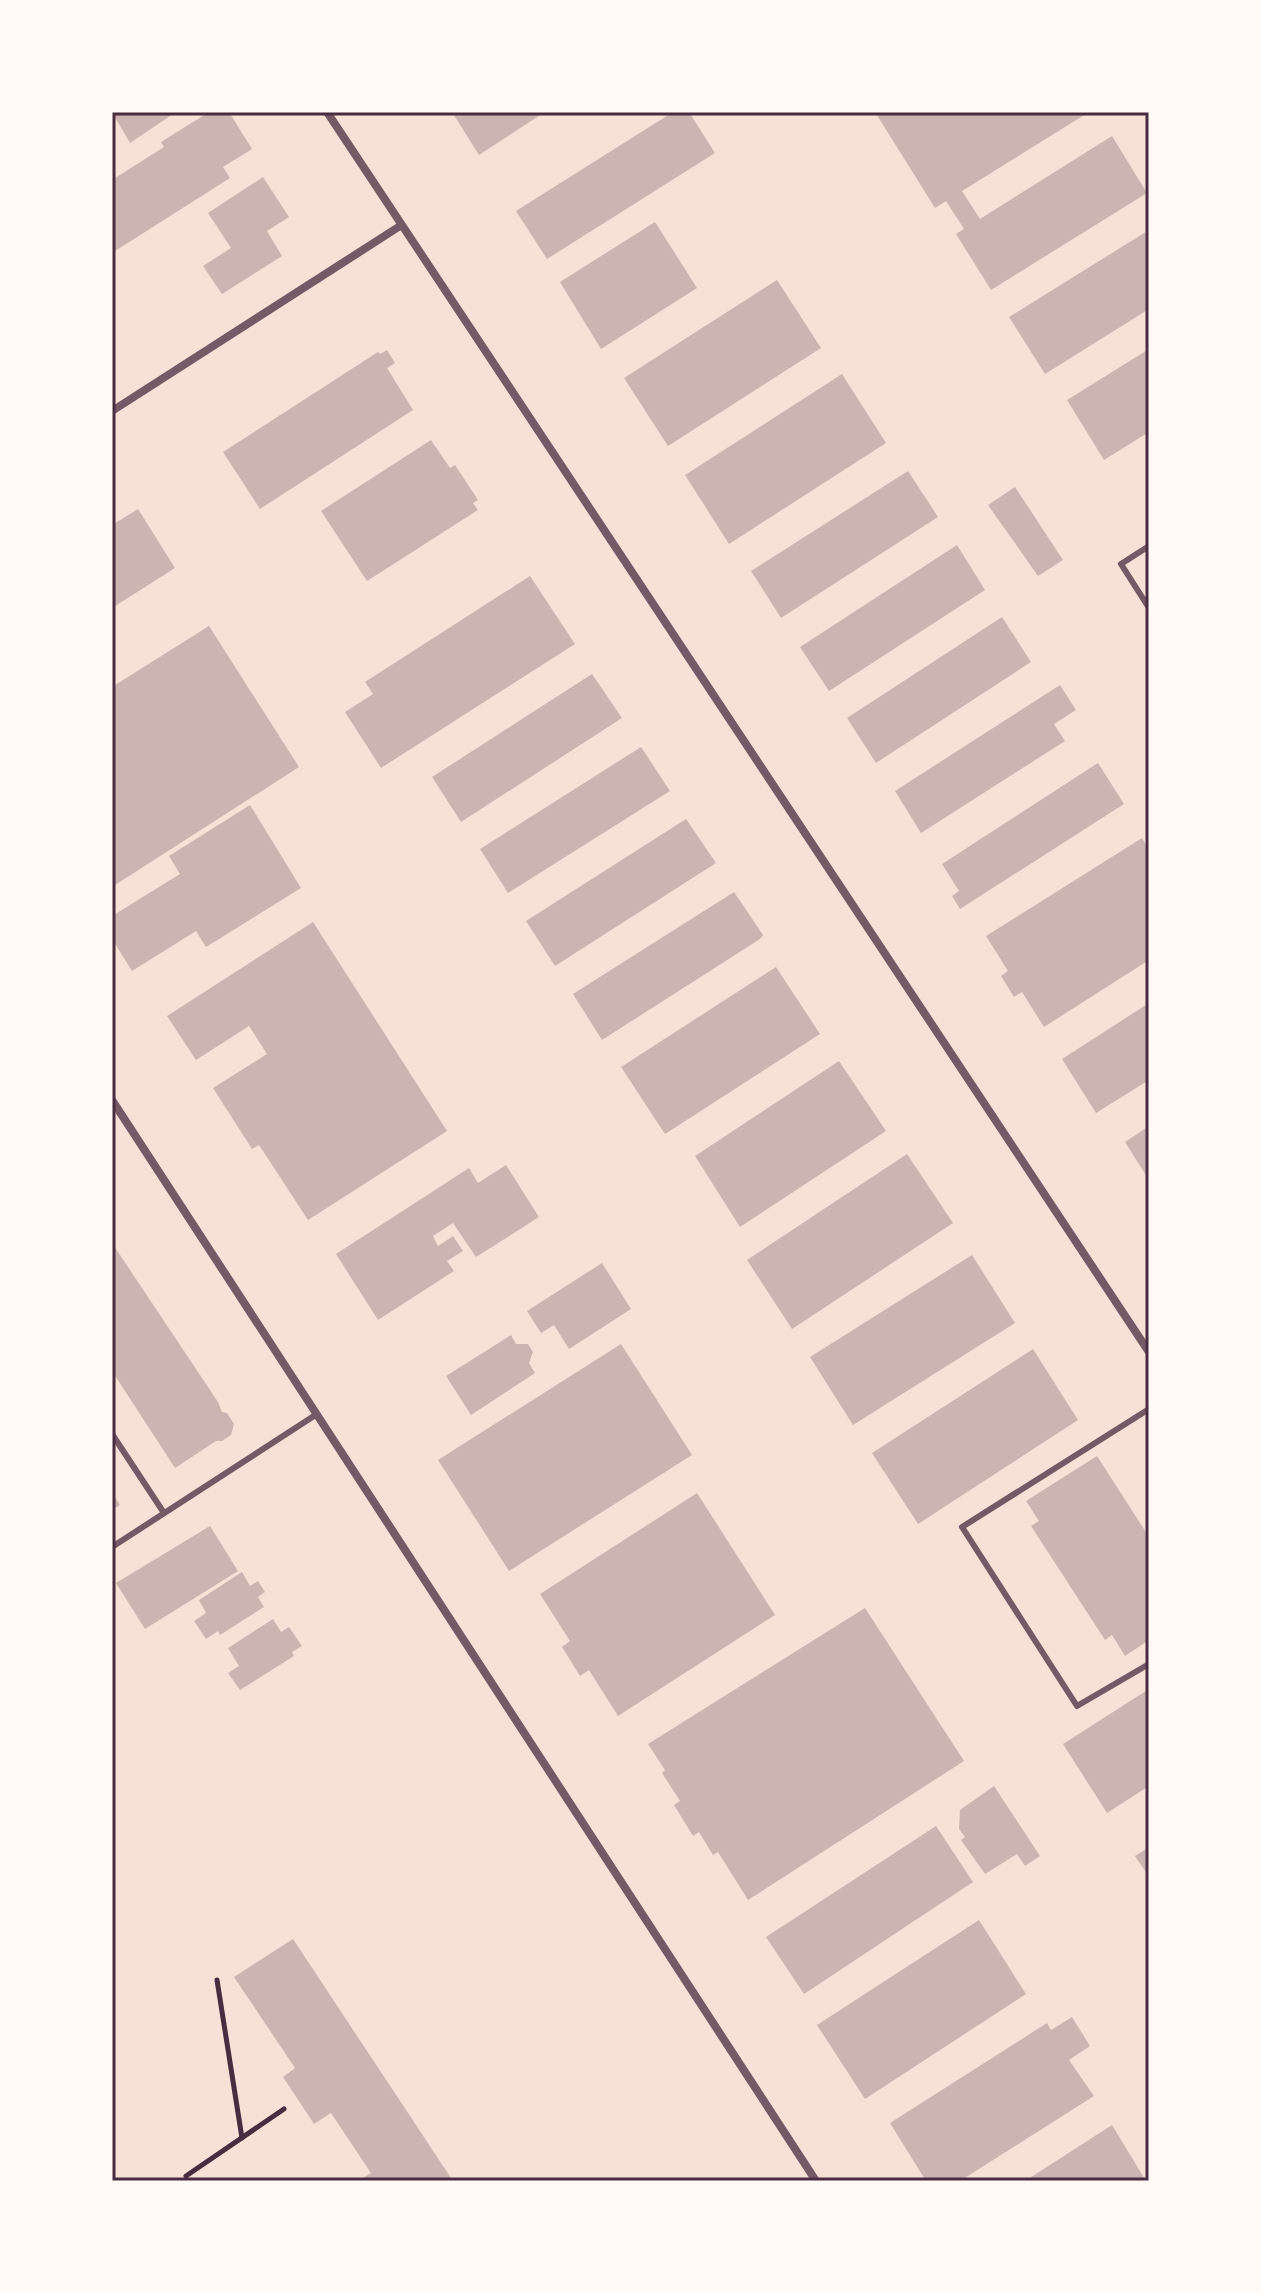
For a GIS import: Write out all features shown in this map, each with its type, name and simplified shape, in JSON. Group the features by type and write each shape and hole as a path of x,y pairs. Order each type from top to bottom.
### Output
{"street":[{"path":"327,112 1149,1352"},
{"path":"112,411 400,226"},
{"path":"112,1100 816,2181"}],"lane":[{"path":"1149,546 1121,564 1149,608"},
{"path":"1149,1409 962,1527 1077,1706 1149,1664"},
{"path":"112,1547 317,1414"},
{"path":"112,1434 164,1513"}],"path":[{"path":"217,1980 242,2138"},
{"path":"186,2176 284,2109"}],"building":[{"path":"112,112 176,112 130,143"},
{"path":"209,112 229,112 252,149 223,167 230,178 115,251 112,247 112,180 164,147 161,142"},
{"path":"452,112 545,112 479,155"},
{"path":"673,112 689,112 715,153 547,259 516,211"},
{"path":"875,112 1089,112 962,191 980,219 1112,136 1147,193 991,290 956,234 964,229 946,201 935,208"},
{"path":"263,177 289,217 267,231 282,256 222,294 203,266 231,248 208,213"},
{"path":"655,222 697,288 601,349 560,282"},
{"path":"1149,230 1149,309 1045,374 1009,317"},
{"path":"777,280 821,348 668,446 624,378"},
{"path":"1149,349 1149,432 1104,460 1067,400"},
{"path":"387,350 395,363 387,368 413,410 260,509 223,452 378,352"},
{"path":"842,374 886,443 729,544 685,475"},
{"path":"431,440 450,468 455,465 478,500 473,503 478,510 367,581 321,511"},
{"path":"908,471 938,517 781,618 751,571"},
{"path":"1015,487 1063,560 1038,576 988,505"},
{"path":"138,509 175,568 112,608 112,525"},
{"path":"957,545 985,590 829,691 800,647"},
{"path":"530,576 575,644 381,768 345,712 373,694 365,682"},
{"path":"1002,617 1031,662 876,763 847,718"},
{"path":"209,626 299,767 112,887 112,687"},
{"path":"592,674 622,718 461,822 432,777"},
{"path":"1060,685 1076,710 1054,724 1065,741 921,833 895,791"},
{"path":"641,747 670,791 508,893 480,849"},
{"path":"1098,763 1124,804 960,909 952,896 959,891 942,864"},
{"path":"250,805 301,888 206,947 196,931 132,971 112,939 112,916 180,874 169,856"},
{"path":"686,819 716,863 555,966 526,921"},
{"path":"1142,838 1149,850 1149,960 1044,1027 1022,992 1014,997 1001,976 1008,971 986,936"},
{"path":"734,892 763,935 760,939 602,1040 573,994"},
{"path":"313,922 447,1131 308,1220 259,1145 252,1149 213,1088 267,1054 249,1026 196,1060 167,1016"},
{"path":"776,967 820,1034 665,1134 621,1067"},
{"path":"1149,1003 1149,1080 1096,1113 1062,1059"},
{"path":"839,1061 886,1131 740,1227 695,1156"},
{"path":"1149,1126 1149,1180 1125,1142"},
{"path":"907,1154 953,1223 792,1329 747,1260"},
{"path":"506,1165 539,1217 476,1257 453,1223 433,1236 438,1246 453,1236 463,1251 447,1261 454,1271 378,1320 336,1254 469,1168 478,1183"},
{"path":"112,1243 222,1412 227,1413 234,1424 231,1435 216,1441 175,1468 112,1371"},
{"path":"972,1255 1015,1323 853,1425 810,1357"},
{"path":"602,1263 631,1309 569,1349 554,1325 541,1333 527,1311"},
{"path":"511,1335 516,1344 528,1344 533,1352 529,1363 535,1373 471,1415 446,1376"},
{"path":"621,1344 692,1455 509,1571 438,1460"},
{"path":"1033,1349 1078,1420 918,1524 872,1453"},
{"path":"1097,1456 1149,1537 1149,1640 1125,1656 1112,1635 1105,1640 1031,1526 1039,1521 1026,1501"},
{"path":"112,1493 120,1505 112,1510"},
{"path":"697,1493 775,1615 618,1716 589,1670 580,1676 562,1647 570,1641 540,1594"},
{"path":"210,1526 238,1571 145,1629 116,1583"},
{"path":"242,1572 250,1586 258,1581 265,1592 258,1597 264,1607 220,1635 218,1631 206,1639 194,1621 206,1613 199,1600"},
{"path":"865,1608 964,1761 748,1900 718,1852 713,1855 699,1832 693,1836 674,1805 680,1801 662,1773 665,1770 648,1744"},
{"path":"273,1619 281,1632 289,1627 302,1646 292,1652 294,1656 240,1690 228,1673 239,1666 228,1648"},
{"path":"1149,1689 1149,1786 1107,1813 1063,1744"},
{"path":"994,1786 1040,1856 1025,1866 1017,1854 985,1874 961,1840 965,1837 959,1829 960,1810"},
{"path":"936,1826 973,1882 804,1994 766,1937"},
{"path":"1149,1847 1149,1877 1135,1856"},
{"path":"979,1920 1026,1994 865,2099 817,2025"},
{"path":"293,1939 453,2181 358,2181 371,2173 331,2113 314,2124 283,2077 295,2068 234,1977"},
{"path":"1072,2017 1090,2046 1069,2060 1094,2096 960,2181 926,2181 890,2123 1047,2023 1051,2030"},
{"path":"1112,2125 1146,2181 1025,2181"}]}
